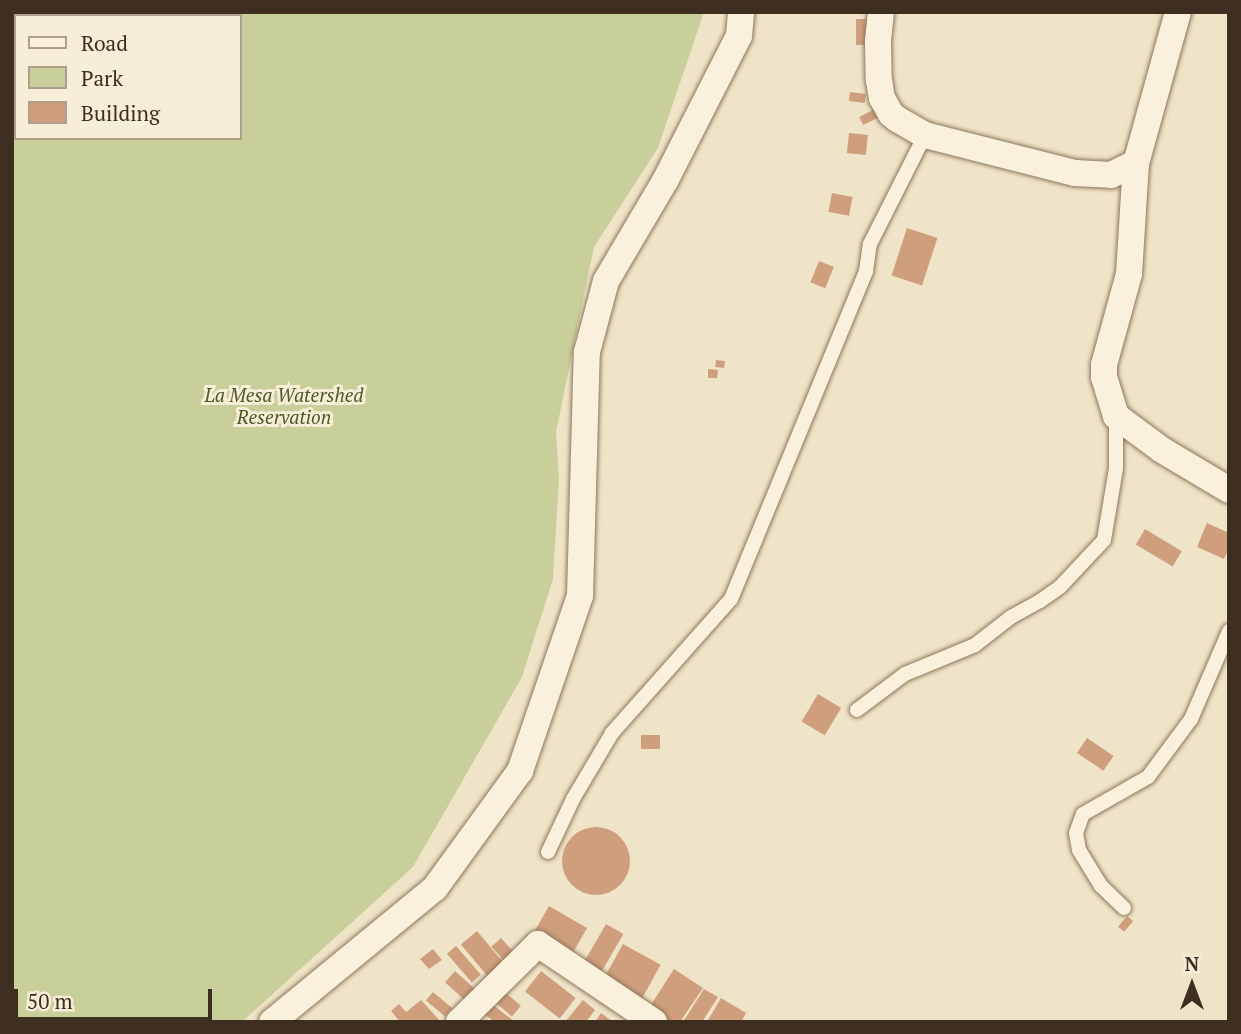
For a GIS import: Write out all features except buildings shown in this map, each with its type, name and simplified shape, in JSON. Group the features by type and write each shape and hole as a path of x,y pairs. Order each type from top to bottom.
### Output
{"street":[{"path":"272,1022 435,888 520,771 580,596 587,352 606,281 665,181 739,36 741,12"},
{"path":"881,12 878,41 882,98 891,114 925,135 1075,173 1111,175 1136,163"},
{"path":"1178,12 1136,163 1129,274 1104,365 1107,392 1116,416 1162,450 1229,490"},
{"path":"459,1022 538,944 654,1022"}],"lane":[{"path":"548,852 573,799 612,733 731,599 866,271 870,244 925,135"},
{"path":"857,710 905,674 975,645 1011,617 1040,601 1060,587 1104,540 1116,468 1116,416"},
{"path":"1124,908 1101,886 1079,850 1076,833 1079,824 1083,814 1147,777 1191,719 1229,631"}],"green space":[{"name":"La Mesa Watershed Reservation","path":"12,12 704,12 658,148 594,247 556,432 559,479 553,579 522,677 413,867 242,1022 12,1022"}]}
